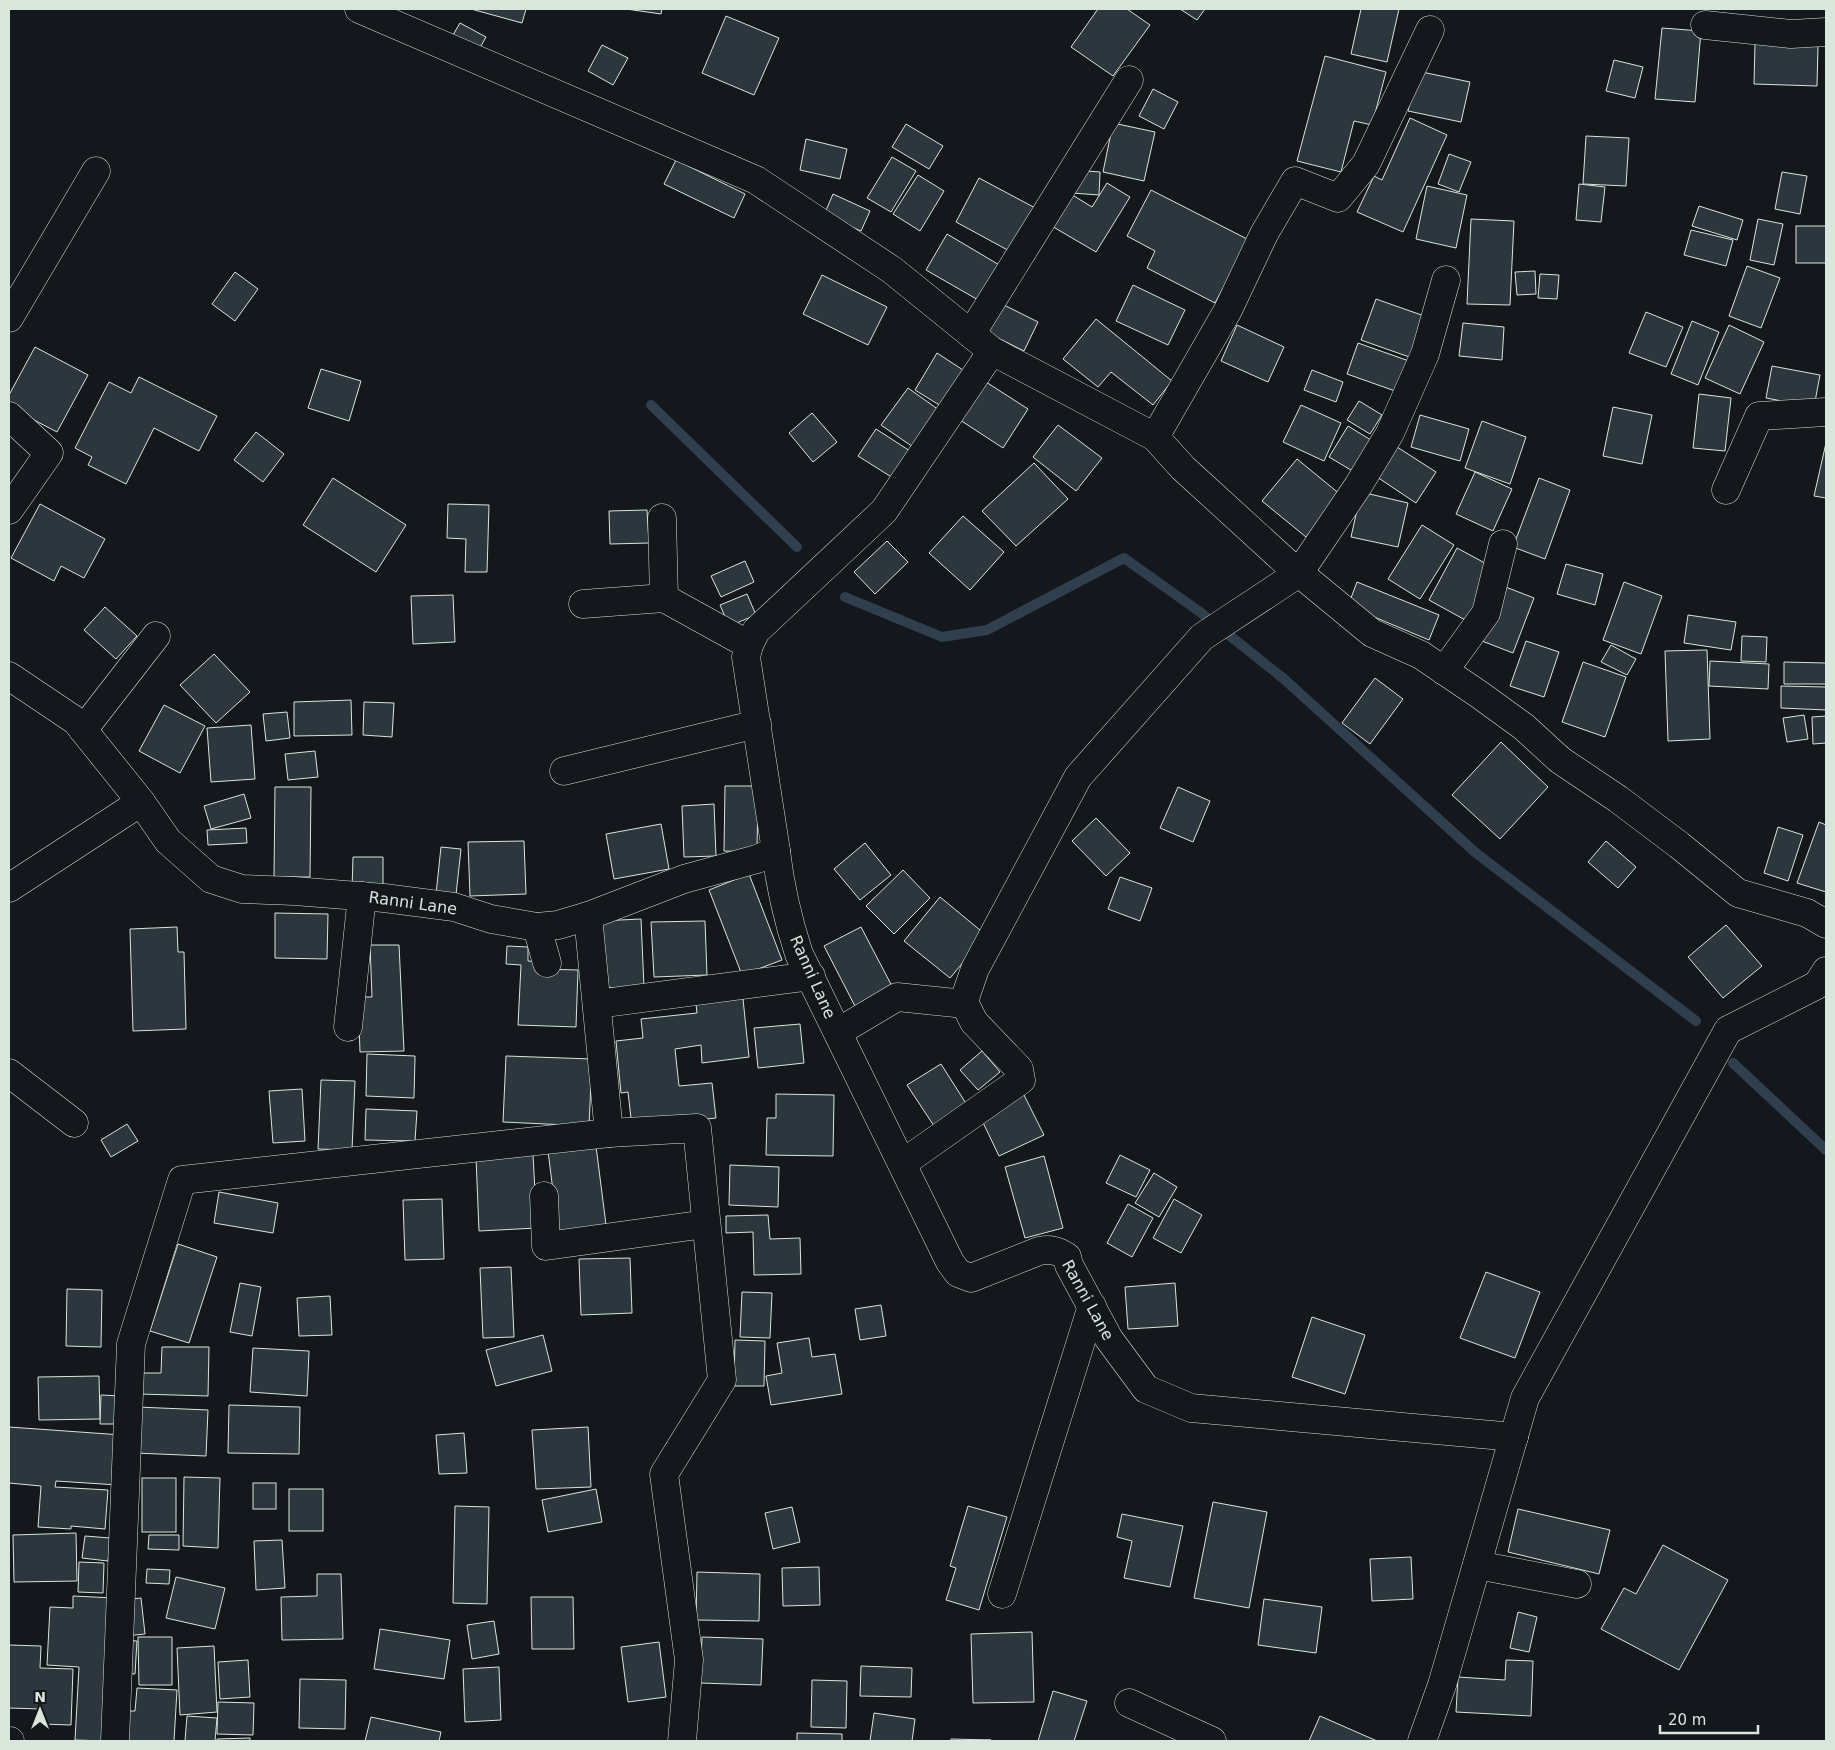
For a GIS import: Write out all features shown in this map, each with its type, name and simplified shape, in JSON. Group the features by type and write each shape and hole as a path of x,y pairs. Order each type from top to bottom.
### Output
{"street":[{"path":"359,9 756,180 892,270 981,342 1155,438 1182,468 1299,573 1372,632 1421,655 1524,727 1560,760 1618,799 1738,893 1808,913 1826,924"},
{"path":"1705,25 1791,34 1826,32"},
{"path":"1155,438 1228,310 1264,234 1295,182 1338,198 1366,164 1430,30"},
{"path":"776,851 746,657 749,645 756,631 884,511 1129,80"},
{"path":"9,318 96,171"},
{"path":"902,1163 1021,1080 1020,1069 974,1022 965,1004 966,995 976,969 1078,777 1202,637 1299,573 1358,486 1390,433 1425,354 1446,280"},
{"path":"1726,490 1759,416 1826,412"},
{"path":"9,416 48,452 9,510"},
{"path":"662,518 664,598"},
{"path":"1444,671 1486,613 1503,544"},
{"path":"583,604 664,598 749,645"},
{"path":"83,730 156,636"},
{"name":"Ranni Lane","path":"9,676 76,722 141,802 168,841 210,879 242,889 362,896 454,907 491,919 537,927 558,925 588,916 684,879 757,859 776,851 779,879 799,954 950,1262 958,1273 971,1278 1039,1251 1050,1249 1067,1256 1069,1265 1108,1339 1146,1389 1191,1408 1514,1436"},
{"path":"564,771 757,724"},
{"path":"9,888 141,802"},
{"path":"348,1027 362,896"},
{"path":"588,916 609,1133"},
{"path":"537,927 547,963"},
{"path":"1422,1741 1442,1686 1525,1398 1728,1030 1817,986 1826,971"},
{"path":"597,1004 811,976"},
{"path":"838,1032 897,997 965,1004"},
{"path":"9,1073 74,1124"},
{"path":"115,1741 131,1344 182,1180 609,1133 696,1128 722,1380 664,1474 689,1660 682,1741"},
{"path":"544,1196 546,1246 706,1224"},
{"path":"1002,1594 1092,1306"},
{"path":"1477,1565 1577,1584"},
{"path":"1129,1703 1212,1741"}],"building":[{"path":"471,9 526,9 522,23"},
{"path":"626,9 662,9 661,14"},
{"path":"1098,9 1127,9 1150,25 1113,76 1071,47"},
{"path":"1180,9 1205,9 1197,20"},
{"path":"1361,9 1399,9 1387,62 1351,54"},
{"path":"726,16 779,38 754,95 702,73"},
{"path":"460,23 486,37 476,55 450,40"},
{"path":"1662,28 1701,31 1695,102 1655,99"},
{"path":"1755,44 1818,46 1817,86 1754,84"},
{"path":"602,45 628,58 613,85 588,71"},
{"path":"1325,56 1386,72 1372,125 1354,121 1341,172 1297,161"},
{"path":"1614,60 1643,67 1635,98 1606,91"},
{"path":"1417,71 1470,82 1461,122 1408,111"},
{"path":"1153,89 1178,102 1164,129 1139,116"},
{"path":"1410,118 1447,135 1403,232 1357,212 1374,176 1382,180"},
{"path":"1113,123 1155,132 1144,181 1103,172"},
{"path":"906,124 943,146 929,169 892,147"},
{"path":"1586,136 1629,138 1626,186 1583,184"},
{"path":"806,139 847,149 840,179 800,170"},
{"path":"1449,154 1471,162 1459,192 1438,184"},
{"path":"892,157 916,171 891,212 867,198"},
{"path":"676,160 745,194 734,218 664,184"},
{"path":"1074,170 1100,172 1099,195 1072,193"},
{"path":"1782,172 1807,176 1800,214 1775,209"},
{"path":"918,175 944,191 920,231 893,214"},
{"path":"979,178 1039,210 1015,254 956,222"},
{"path":"1107,183 1130,197 1096,252 1050,225 1069,193 1092,207"},
{"path":"1579,184 1605,187 1601,222 1576,220"},
{"path":"1427,186 1467,195 1456,248 1416,239"},
{"path":"1151,190 1249,240 1215,303 1147,268 1155,251 1127,236"},
{"path":"833,194 870,211 861,231 824,215"},
{"path":"1699,206 1743,220 1737,240 1692,226"},
{"path":"1471,219 1514,221 1510,305 1467,304"},
{"path":"1758,219 1783,224 1774,265 1750,260"},
{"path":"1796,226 1826,226 1826,263 1796,263"},
{"path":"1691,230 1733,240 1726,266 1684,255"},
{"path":"947,234 1001,266 980,301 926,270"},
{"path":"1747,266 1780,278 1761,328 1729,316"},
{"path":"1535,271 1536,294 1517,295 1515,272"},
{"path":"235,272 258,289 235,321 212,304"},
{"path":"1540,274 1559,275 1557,299 1538,298"},
{"path":"822,275 887,307 868,345 803,314"},
{"path":"1133,285 1185,310 1168,345 1116,321"},
{"path":"1376,299 1430,318 1415,359 1361,340"},
{"path":"1000,303 1038,322 1024,351 986,332"},
{"path":"1646,312 1683,327 1666,367 1629,353"},
{"path":"1096,319 1172,381 1153,405 1111,372 1098,387 1063,359"},
{"path":"1692,321 1719,332 1698,385 1671,374"},
{"path":"1463,323 1504,327 1502,360 1459,356"},
{"path":"1237,325 1284,347 1268,382 1221,361"},
{"path":"1729,325 1764,342 1740,394 1705,378"},
{"path":"1358,343 1409,361 1398,392 1347,374"},
{"path":"35,347 88,375 57,432 9,407 9,395"},
{"path":"937,353 963,370 941,406 915,390"},
{"path":"1772,366 1820,375 1814,407 1766,398"},
{"path":"321,369 361,381 349,421 308,408"},
{"path":"1312,370 1343,382 1336,402 1304,390"},
{"path":"139,377 217,416 199,451 154,428 126,484 88,465 92,457 75,448 109,382 131,393"},
{"path":"986,382 1028,409 1003,448 960,420"},
{"path":"908,388 939,410 913,447 881,425"},
{"path":"1699,394 1731,398 1725,451 1693,448"},
{"path":"1359,401 1382,415 1370,434 1347,420"},
{"path":"1301,405 1341,423 1324,461 1283,442"},
{"path":"1613,407 1652,415 1642,464 1603,456"},
{"path":"812,413 837,442 813,462 789,433"},
{"path":"1420,415 1469,429 1460,461 1411,447"},
{"path":"1482,421 1526,437 1510,484 1465,468"},
{"path":"1058,425 1102,458 1076,491 1033,457"},
{"path":"1348,426 1379,445 1361,476 1329,457"},
{"path":"876,429 910,451 893,478 858,456"},
{"path":"256,432 284,454 263,482 234,460"},
{"path":"1826,443 1826,498 1814,496"},
{"path":"1397,447 1436,472 1416,503 1377,477"},
{"path":"1297,459 1341,495 1306,537 1262,501"},
{"path":"1034,463 1068,499 1016,546 982,511"},
{"path":"1475,472 1512,489 1493,531 1456,514"},
{"path":"333,478 406,525 376,572 303,525"},
{"path":"1539,478 1570,490 1545,559 1513,547"},
{"path":"1361,492 1408,503 1398,547 1351,537"},
{"path":"40,504 105,539 84,578 61,566 54,581 11,558"},
{"path":"448,504 489,505 487,572 465,572 466,539 447,538"},
{"path":"647,510 649,543 610,544 609,511"},
{"path":"963,516 1004,552 970,590 929,553"},
{"path":"1422,525 1454,545 1420,599 1388,579"},
{"path":"887,541 908,562 875,594 854,572"},
{"path":"1457,548 1496,569 1467,621 1429,600"},
{"path":"745,561 754,582 721,597 711,576"},
{"path":"1566,564 1603,574 1595,605 1557,594"},
{"path":"1357,582 1439,615 1429,640 1348,606"},
{"path":"1624,582 1662,596 1641,654 1603,640"},
{"path":"1503,586 1534,598 1513,653 1482,641"},
{"path":"747,594 756,615 729,626 720,605"},
{"path":"453,595 455,642 413,644 411,596"},
{"path":"105,607 137,636 116,659 84,630"},
{"path":"1688,615 1736,622 1731,650 1684,643"},
{"path":"1742,636 1767,637 1766,662 1741,661"},
{"path":"1526,641 1559,652 1544,697 1510,686"},
{"path":"1611,645 1636,659 1627,675 1601,662"},
{"path":"1707,650 1710,739 1668,741 1665,651"},
{"path":"214,654 250,692 216,723 180,685"},
{"path":"1710,661 1769,664 1768,689 1709,686"},
{"path":"1583,662 1626,677 1605,737 1562,722"},
{"path":"1784,662 1826,663 1826,684 1784,684"},
{"path":"1375,678 1403,699 1370,744 1342,723"},
{"path":"1781,686 1826,687 1826,710 1781,708"},
{"path":"351,700 352,735 294,736 294,702"},
{"path":"364,702 394,703 392,737 363,735"},
{"path":"164,705 205,726 180,773 139,751"},
{"path":"287,712 290,738 266,741 263,714"},
{"path":"1804,715 1808,739 1787,742 1783,718"},
{"path":"1826,716 1826,743 1813,744 1812,717"},
{"path":"251,725 255,779 211,782 207,728"},
{"path":"1501,742 1548,787 1500,839 1452,795"},
{"path":"315,751 318,777 288,780 285,754"},
{"path":"725,786 758,786 757,852 724,851"},
{"path":"275,787 311,787 310,877 274,877"},
{"path":"1178,787 1210,801 1193,842 1160,828"},
{"path":"244,794 251,818 211,829 204,806"},
{"path":"714,804 716,856 684,857 682,806"},
{"path":"1096,818 1130,853 1106,876 1072,841"},
{"path":"1819,822 1826,825 1826,892 1797,883"},
{"path":"661,824 669,869 614,879 606,834"},
{"path":"1778,827 1803,835 1788,881 1764,873"},
{"path":"246,828 247,843 208,845 207,830"},
{"path":"524,841 526,894 470,896 468,842"},
{"path":"1606,841 1636,867 1618,888 1588,862"},
{"path":"865,843 891,875 860,900 834,869"},
{"path":"441,847 461,849 456,895 436,894"},
{"path":"353,857 383,857 383,890 352,890"},
{"path":"903,870 930,898 894,934 866,906"},
{"path":"749,874 782,960 742,975 709,890"},
{"path":"1120,877 1152,888 1140,921 1108,909"},
{"path":"940,897 986,935 950,978 904,941"},
{"path":"275,913 328,914 327,959 275,958"},
{"path":"641,919 644,987 603,988 599,921"},
{"path":"705,921 707,975 654,977 651,922"},
{"path":"1726,925 1762,966 1723,998 1688,957"},
{"path":"177,927 178,952 184,952 186,1029 133,1031 130,929"},
{"path":"861,927 894,990 857,1010 824,946"},
{"path":"370,945 399,945 404,1051 360,1052 358,997 372,997"},
{"path":"507,946 528,947 528,961 541,962 540,969 578,970 576,1027 518,1025 521,965 506,964"},
{"path":"742,989 749,1057 702,1063 701,1045 675,1049 679,1086 712,1083 716,1118 632,1127 628,1092 621,1093 616,1041 643,1038 641,1019 697,1013 695,995"},
{"path":"800,1024 804,1063 758,1068 754,1028"},
{"path":"982,1051 1000,1072 978,1090 960,1070"},
{"path":"367,1054 415,1056 414,1098 366,1096"},
{"path":"506,1056 592,1059 589,1126 503,1122"},
{"path":"941,1064 967,1105 934,1126 907,1085"},
{"path":"321,1080 355,1081 352,1150 318,1149"},
{"path":"302,1089 305,1141 273,1143 269,1091"},
{"path":"1022,1091 1044,1135 999,1156 978,1112"},
{"path":"776,1094 834,1095 833,1156 766,1155 767,1118 776,1118"},
{"path":"366,1109 417,1111 415,1141 365,1140"},
{"path":"127,1124 138,1141 111,1157 101,1140"},
{"path":"596,1146 606,1225 558,1231 548,1151"},
{"path":"533,1155 537,1228 479,1231 476,1157"},
{"path":"1120,1155 1150,1170 1136,1197 1106,1183"},
{"path":"1044,1156 1063,1228 1025,1238 1005,1167"},
{"path":"730,1165 779,1167 778,1207 729,1205"},
{"path":"1154,1173 1177,1187 1159,1217 1135,1203"},
{"path":"219,1192 278,1203 273,1233 214,1223"},
{"path":"442,1199 444,1259 405,1260 403,1200"},
{"path":"1174,1199 1202,1215 1181,1253 1153,1238"},
{"path":"1128,1204 1153,1218 1132,1257 1107,1243"},
{"path":"768,1215 770,1239 800,1238 801,1274 754,1275 753,1232 726,1233 726,1216"},
{"path":"178,1244 217,1257 189,1343 150,1331"},
{"path":"630,1258 632,1313 581,1315 579,1259"},
{"path":"511,1267 514,1337 483,1338 480,1268"},
{"path":"1486,1272 1540,1292 1515,1358 1460,1338"},
{"path":"240,1283 261,1287 252,1336 230,1332"},
{"path":"1175,1283 1178,1326 1128,1329 1125,1287"},
{"path":"67,1289 102,1290 101,1347 66,1346"},
{"path":"742,1292 772,1293 770,1338 740,1337"},
{"path":"330,1296 332,1335 299,1336 297,1298"},
{"path":"881,1305 886,1336 860,1340 855,1309"},
{"path":"1312,1317 1365,1335 1345,1394 1292,1377"},
{"path":"543,1335 552,1371 496,1386 486,1350"},
{"path":"809,1338 812,1357 835,1354 842,1394 771,1405 766,1376 782,1373 777,1343"},
{"path":"735,1340 765,1341 764,1386 734,1386"},
{"path":"162,1347 209,1347 208,1396 139,1394 140,1373 161,1373"},
{"path":"253,1348 309,1351 307,1396 250,1392"},
{"path":"99,1376 100,1419 39,1420 38,1377"},
{"path":"101,1395 122,1396 122,1424 100,1424"},
{"path":"229,1405 300,1407 299,1454 228,1453"},
{"path":"137,1407 208,1410 206,1456 135,1453"},
{"path":"9,1427 122,1435 118,1485 56,1481 55,1487 108,1490 105,1529 71,1526 71,1529 38,1527 41,1486 9,1483"},
{"path":"588,1427 591,1487 536,1489 532,1430"},
{"path":"464,1433 467,1473 439,1474 436,1435"},
{"path":"184,1477 220,1478 218,1548 183,1546"},
{"path":"142,1478 176,1478 176,1532 142,1532"},
{"path":"253,1483 276,1483 276,1509 253,1509"},
{"path":"289,1489 323,1489 323,1531 289,1531"},
{"path":"596,1489 602,1522 548,1532 542,1500"},
{"path":"1213,1502 1267,1512 1249,1608 1194,1598"},
{"path":"455,1506 489,1507 487,1604 453,1603"},
{"path":"968,1506 1007,1517 979,1610 946,1600 956,1568 950,1566"},
{"path":"792,1507 800,1542 773,1549 765,1513"},
{"path":"1518,1509 1610,1530 1599,1574 1508,1552"},
{"path":"1122,1514 1183,1526 1170,1587 1124,1578 1132,1541 1117,1537"},
{"path":"76,1533 77,1581 14,1582 13,1535"},
{"path":"149,1535 179,1535 179,1550 148,1549"},
{"path":"85,1536 110,1538 108,1561 82,1558"},
{"path":"282,1540 285,1588 256,1590 254,1541"},
{"path":"1663,1545 1728,1580 1679,1670 1601,1629 1624,1588 1636,1594"},
{"path":"1411,1557 1413,1599 1372,1601 1370,1559"},
{"path":"79,1562 104,1563 103,1593 78,1592"},
{"path":"819,1567 820,1605 783,1606 782,1568"},
{"path":"147,1569 170,1570 169,1584 146,1583"},
{"path":"697,1572 760,1574 759,1621 696,1620"},
{"path":"317,1574 341,1574 343,1639 282,1640 281,1597 317,1596"},
{"path":"176,1577 225,1588 215,1629 166,1618"},
{"path":"73,1596 115,1598 108,1741 75,1740 79,1667 47,1665 50,1607 73,1608"},
{"path":"531,1597 573,1597 574,1649 532,1649"},
{"path":"141,1598 145,1634 125,1636 121,1600"},
{"path":"1264,1599 1322,1607 1316,1653 1258,1645"},
{"path":"1518,1612 1537,1617 1529,1652 1510,1648"},
{"path":"494,1621 499,1654 472,1659 467,1625"},
{"path":"380,1629 450,1640 444,1679 374,1669"},
{"path":"1032,1632 1034,1702 973,1703 971,1634"},
{"path":"138,1637 172,1637 172,1685 139,1685"},
{"path":"702,1637 763,1639 761,1685 700,1683"},
{"path":"123,1640 137,1641 135,1674 122,1673"},
{"path":"659,1642 666,1697 628,1702 621,1647"},
{"path":"9,1645 41,1646 40,1668 73,1669 71,1725 41,1724 41,1709 9,1708"},
{"path":"214,1646 217,1712 180,1715 177,1648"},
{"path":"248,1660 250,1697 220,1699 218,1662"},
{"path":"1506,1660 1533,1661 1531,1716 1456,1712 1458,1677 1505,1680"},
{"path":"861,1666 912,1668 911,1697 860,1696"},
{"path":"499,1667 501,1720 465,1722 463,1669"},
{"path":"300,1679 346,1680 345,1729 299,1728"},
{"path":"812,1680 847,1681 846,1728 811,1727"},
{"path":"137,1688 177,1690 174,1741 125,1741 127,1711 135,1711"},
{"path":"1053,1691 1087,1701 1074,1741 1038,1741"},
{"path":"218,1702 254,1703 253,1735 217,1734"},
{"path":"874,1713 915,1719 912,1741 870,1741"},
{"path":"187,1716 217,1718 215,1741 185,1741"},
{"path":"1320,1716 1377,1741 1309,1741"},
{"path":"371,1717 441,1732 439,1741 365,1741"},
{"path":"797,1733 842,1734 842,1741 797,1741"},
{"path":"250,1738 250,1741 217,1741 217,1739"},
{"path":"951,1739 991,1740 951,1741"}],"waterway":[{"path":"651,405 797,547"},
{"path":"845,597 942,637 987,630 1124,558 1200,612 1284,679 1476,853 1696,1021"},
{"path":"1733,1063 1826,1150"}]}
